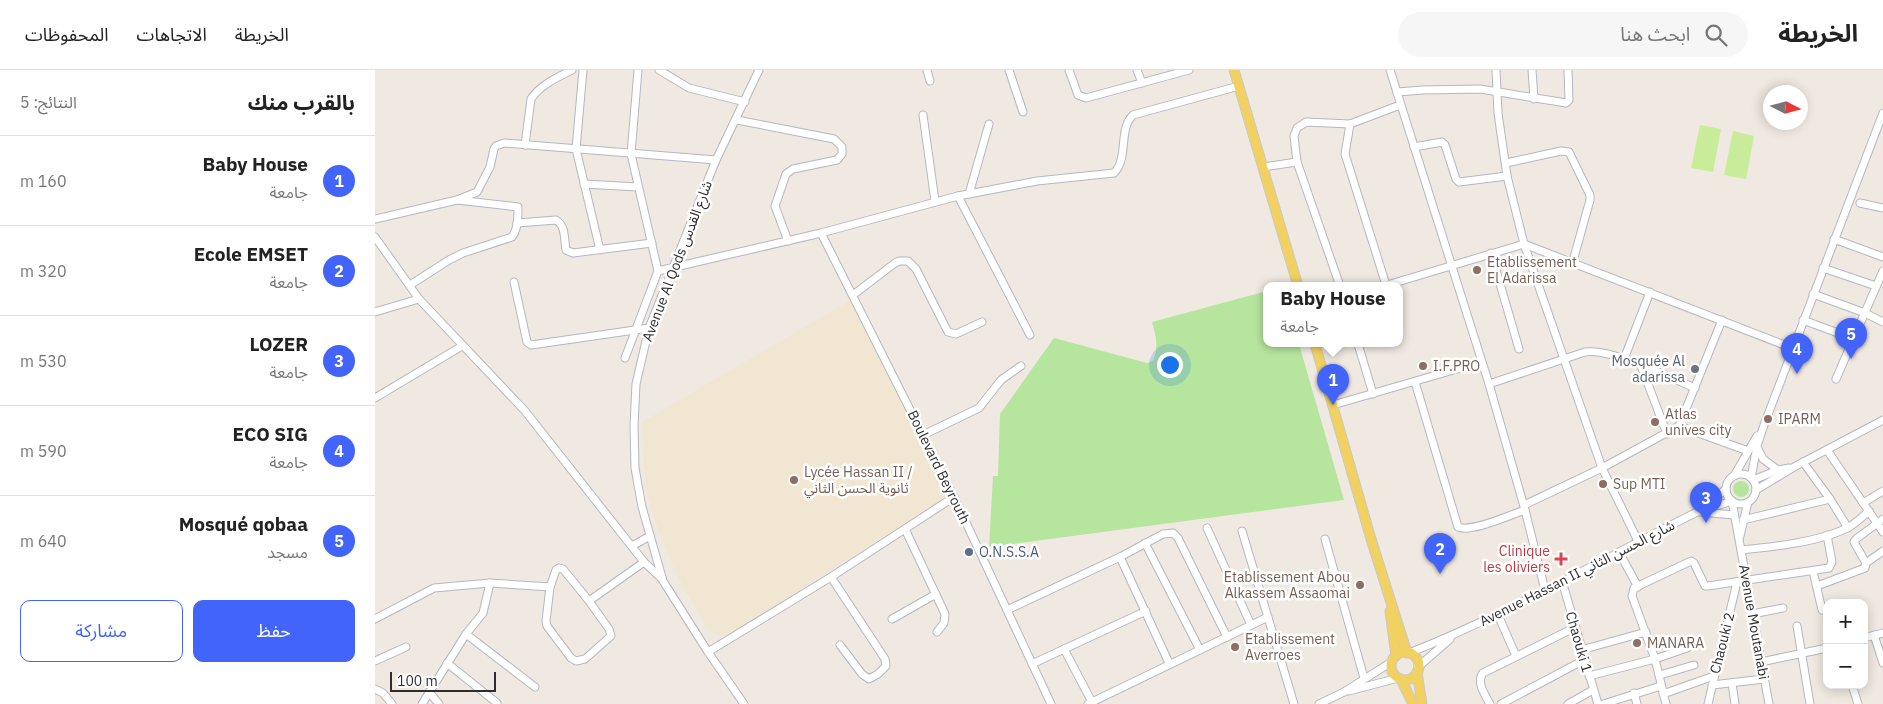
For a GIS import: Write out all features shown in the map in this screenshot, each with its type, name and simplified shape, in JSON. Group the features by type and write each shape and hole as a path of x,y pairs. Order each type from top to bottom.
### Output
{"main road":[{"path":"1234,70 1297,282"},
{"path":"1316,347 1388,593 1408,653 1417,660 1422,704"},
{"path":"1388,593 1394,658 1391,664 1393,672 1400,679 1413,704"},
{"path":"1394,658 1408,653"},
{"path":"1400,679 1408,680 1418,670"}],"street":[{"path":"525,145 531,99 540,88 572,70"},
{"path":"583,70 576,149 601,250"},
{"path":"625,358 658,271 631,154 638,70"},
{"path":"659,70 689,88 745,102"},
{"name":"Avenue Al Qods شارع القدس","path":"744,704 663,581 636,477 634,433 636,384 649,328 671,268 716,160 737,120 759,70"},
{"path":"927,70 930,80"},
{"path":"1009,70 1023,112"},
{"path":"1069,70 1078,95 1086,98 1184,71"},
{"path":"1137,70 1143,83"},
{"path":"1390,70 1489,384 1524,507 1545,590"},
{"path":"1495,70 1507,176 1524,244 1602,468 1638,541"},
{"path":"1532,70 1534,99"},
{"path":"1397,92 1480,89 1566,103 1569,100 1568,70"},
{"path":"658,271 821,233 958,196 1037,181 1115,173 1120,166 1127,123 1133,115 1239,86"},
{"path":"1339,282 1297,162 1295,136 1297,128 1305,122 1350,124 1400,105"},
{"path":"1764,424 1734,476 1728,481 1726,489 1728,497 1732,501 1741,504 1748,502 1754,496 1756,490 1752,479 1757,446 1764,424 1883,113"},
{"path":"923,114 935,201"},
{"path":"737,120 835,139 842,147 842,154 837,160 793,169 786,174 775,206 788,241"},
{"path":"969,194 989,124"},
{"path":"1350,124 1345,154 1384,282"},
{"path":"1414,147 1442,142 1445,145 1456,179 1459,182 1507,176"},
{"path":"375,219 457,200 474,194 481,187 490,167 496,146 504,143 716,160"},
{"path":"1506,163 1561,151 1569,152 1590,195 1573,261"},
{"path":"1263,167 1297,162"},
{"path":"585,184 638,188"},
{"path":"958,196 1031,335"},
{"path":"410,286 449,260 513,237 518,207 457,200"},
{"path":"1860,203 1883,208"},
{"path":"517,222 556,220 563,225 566,250 569,252 652,243"},
{"name":"Boulevard Beyrouth","path":"821,233 954,497 1051,704"},
{"path":"375,237 419,298 525,411 644,562 663,581"},
{"path":"1834,239 1883,258"},
{"path":"1399,282 1524,244 1573,261 1793,348"},
{"path":"1491,253 1519,349"},
{"path":"853,295 895,263 908,261 916,269 948,332 955,334 981,322"},
{"path":"1823,268 1876,286"},
{"path":"1836,379 1883,271"},
{"path":"514,282 527,342 531,345 649,328"},
{"path":"1624,359 1650,292"},
{"path":"1813,294 1865,312 1883,322"},
{"path":"375,312 419,298"},
{"path":"1415,382 1458,527 1464,529 1474,527 1524,507 1602,468 1679,426 1722,320"},
{"path":"1803,320 1854,339"},
{"path":"375,398 462,346"},
{"path":"1358,347 1373,394"},
{"path":"1489,384 1593,351 1624,359 1695,388"},
{"path":"1333,406 1481,362"},
{"path":"923,435 979,408 1001,380 1021,366"},
{"path":"1641,366 1667,434"},
{"path":"1756,490 1803,462 1881,424"},
{"path":"1679,426 1748,451"},
{"path":"1757,446 1763,459 1778,470"},
{"path":"1827,450 1863,503 1880,521 1883,532"},
{"path":"1803,462 1848,528"},
{"path":"1734,476 1743,474 1752,479 1778,470 1794,467"},
{"path":"1697,512 1726,489"},
{"path":"1863,503 1883,491"},
{"path":"709,652 831,578 954,497"},
{"path":"1743,520 1830,499"},
{"path":"1697,512 1732,501"},
{"name":"Avenue Moutanabi","path":"1732,501 1769,704"},
{"path":"1739,541 1748,502"},
{"path":"1741,550 1773,547 1827,535 1848,528 1869,511"},
{"path":"1697,512 1734,515"},
{"name":"Avenue Hassan II شارع الحسن الثاني","path":"1408,653 1457,634 1498,615 1697,512"},
{"path":"1866,563 1854,542 1855,539 1880,521"},
{"path":"1207,528 1251,625"},
{"path":"905,529 936,594 945,618 944,623 937,632"},
{"path":"1242,531 1294,704"},
{"path":"1007,610 1120,557 1166,533 1173,533 1177,536 1227,637"},
{"path":"1666,704 1655,659 1632,596 1634,588 1691,561 1694,563 1705,586 1831,567 1832,562 1827,535"},
{"path":"632,546 650,536"},
{"path":"1325,539 1364,678"},
{"path":"1145,543 1200,650"},
{"path":"1817,586 1865,568 1866,563 1883,551"},
{"path":"1619,552 1638,586"},
{"path":"1120,557 1169,663"},
{"path":"589,602 644,562"},
{"path":"559,568 563,569 589,602 609,629 611,636 585,659 576,661 571,658 547,626 546,612 550,587 556,570 559,568"},
{"path":"1813,571 1822,610"},
{"path":"831,578 885,659 887,666 869,679 862,674 840,644"},
{"name":"Chaouki 1","path":"1562,581 1574,628 1598,704"},
{"name":"Chaouki 2","path":"1708,704 1737,582"},
{"path":"375,619 434,588 490,583 550,587"},
{"path":"422,704 466,634 483,613 490,583"},
{"path":"892,619 936,594"},
{"path":"1752,614 1783,608"},
{"path":"1033,664 1146,611"},
{"path":"1498,615 1516,656"},
{"path":"1065,649 1090,703 1169,663 1268,617"},
{"path":"1797,626 1810,704"},
{"path":"1490,704 1480,678 1483,673 1574,628"},
{"path":"1581,650 1646,632"},
{"path":"1868,637 1883,633"},
{"path":"466,634 535,686"},
{"name":"Avenue Hassan II شارع الحسن الثاني","path":"1418,670 1457,634"},
{"path":"1874,635 1883,663"},
{"path":"375,661 405,647"},
{"path":"1589,676 1655,659 1687,648"},
{"path":"1761,662 1823,649"},
{"path":"1319,704 1344,692 1394,658"},
{"path":"1501,704 1584,660"},
{"path":"447,663 497,703"},
{"path":"1660,675 1694,665"},
{"path":"1663,694 1714,676"},
{"path":"1344,692 1400,679"},
{"path":"1711,685 1764,680"},
{"path":"1732,683 1735,704"},
{"path":"1603,704 1661,686"},
{"path":"375,689 383,692 392,704"},
{"path":"1853,689 1858,704"},
{"path":"1568,704 1593,690"},
{"path":"429,692 439,704"},
{"path":"1634,693 1637,704"}],"shaded area":[{"name":"Lycée Hassan II / ثانوية الحسن الثاني","path":"851,300 949,495 728,635 718,635 710,631 687,594 673,566 655,521 647,493 642,422"}],"green space":[{"path":"1700,125 1721,129 1713,172 1691,168"},
{"path":"1733,131 1754,136 1746,179 1724,175"},
{"path":"1263,292 1263,347 1300,347 1344,500 989,547 993,476 998,476 1000,414 1054,338 1147,363 1153,361 1156,351 1156,337 1152,322"},
{"path":"1741,481 1747,483 1749,489 1747,495 1741,497 1735,495 1733,489 1735,483"}],"place":[{"name":"Etablissement El Adarissa","path":"1477,270"},
{"name":"Mosqué qobaa","path":"1851,359"},
{"name":"I.F.PRO","path":"1423,366"},
{"name":"Mosquée Al adarissa","path":"1695,369"},
{"name":"ECO SIG","path":"1797,374"},
{"name":"Baby House","path":"1333,405"},
{"name":"IPARM","path":"1768,419"},
{"name":"Atlas unives city","path":"1655,422"},
{"name":"Lycée Hassan II / ثانوية الحسن الثاني","path":"794,480"},
{"name":"Sup MTI","path":"1603,484"},
{"name":"LOZER","path":"1706,523"},
{"name":"O.N.S.S.A","path":"969,552"},
{"name":"Clinique les oliviers","path":"1561,559"},
{"name":"Ecole EMSET","path":"1440,574"},
{"name":"Etablissement Abou Alkassem Assaomai","path":"1360,585"},
{"name":"MANARA","path":"1637,643"},
{"name":"Etablissement Averroes","path":"1235,647"}]}
